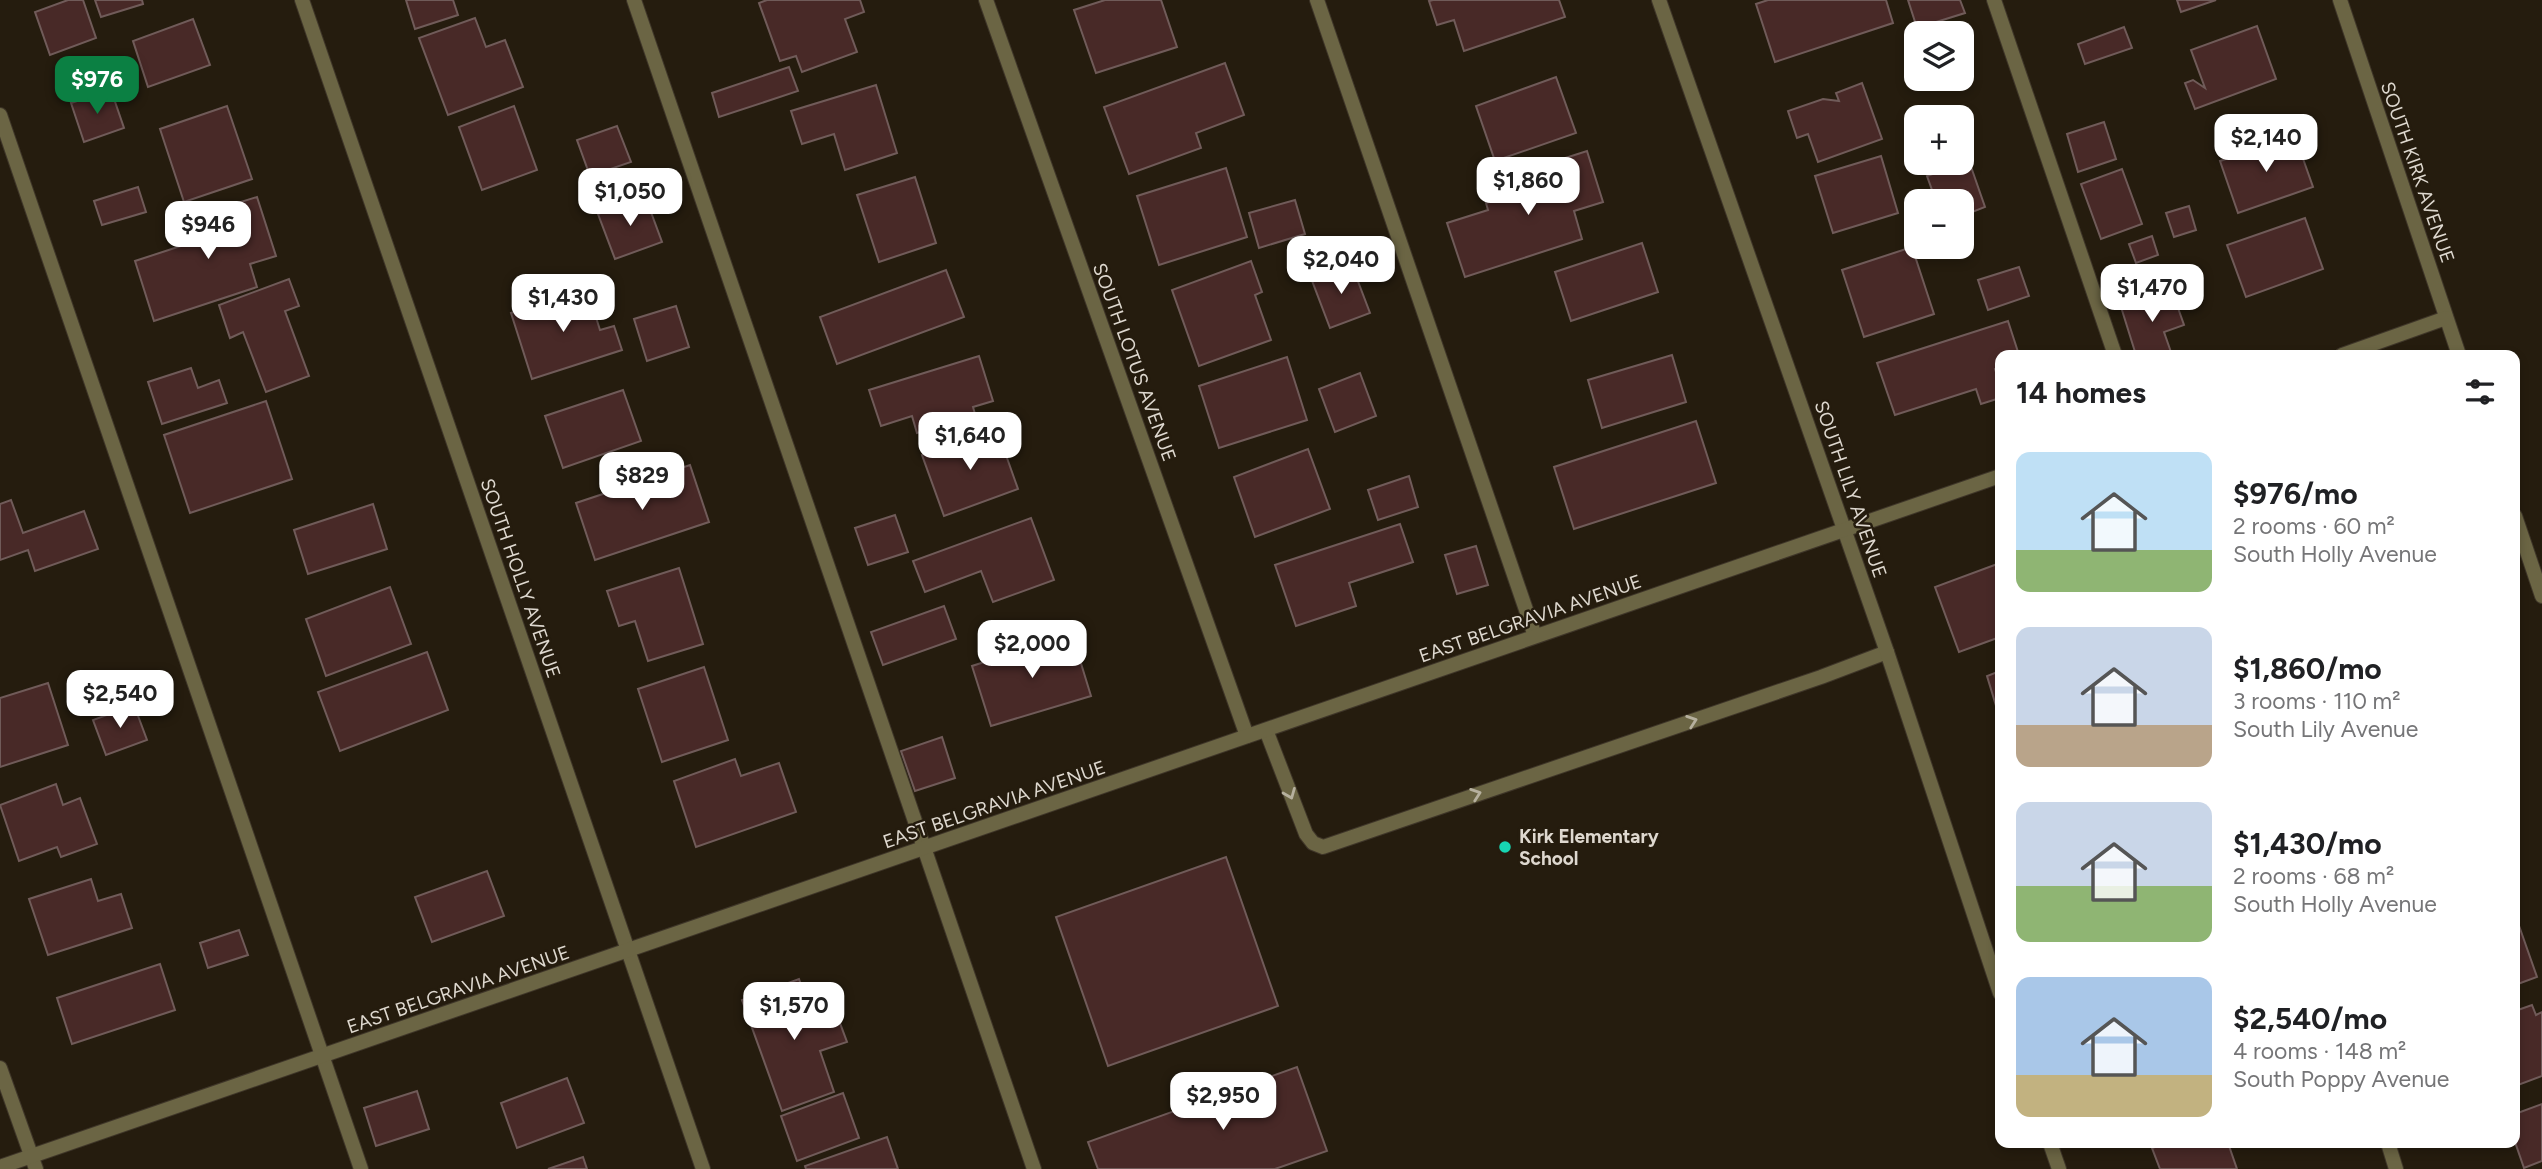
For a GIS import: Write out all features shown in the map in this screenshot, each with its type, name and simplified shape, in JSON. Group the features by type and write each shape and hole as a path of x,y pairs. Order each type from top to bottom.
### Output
{"street":[{"name":"SOUTH HOLLY AVENUE","path":"302,0 703,1169"},
{"path":"634,0 1034,1169"},
{"name":"SOUTH LOTUS AVENUE","path":"986,0 1247,736"},
{"path":"1317,0 1535,636"},
{"name":"SOUTH LILY AVENUE","path":"1659,0 1887,652 1995,978"},
{"path":"1994,0 2113,350"},
{"name":"SOUTH KIRK AVENUE","path":"2340,0 2457,350"},
{"path":"0,115 360,1169"},
{"path":"2356,350 2446,318"},
{"name":"EAST BELGRAVIA AVENUE","path":"0,1167 33,1163 322,1056 1995,478"},
{"path":"2520,531 2542,596"},
{"path":"1266,730 1306,834 1313,843 1323,847 1887,652"},
{"path":"0,1068 33,1163"},
{"path":"2052,1148 2059,1169"},
{"path":"2390,1148 2396,1169"}],"building":[{"path":"68,0 83,0 96,38 50,55 35,12"},
{"path":"95,0 142,0 143,4 101,17"},
{"path":"406,0 453,0 458,15 415,29"},
{"path":"767,0 860,0 864,12 845,19 857,52 802,72 796,56 780,61 759,3"},
{"path":"1105,0 1161,0 1177,47 1096,73 1074,10"},
{"path":"1559,0 1565,17 1464,51 1454,20 1437,25 1429,1"},
{"path":"1768,0 1886,0 1893,23 1775,62 1756,4"},
{"path":"1908,0 1960,0 1965,13 1939,21 1915,21"},
{"path":"2177,0 2216,0 2181,12"},
{"path":"475,18 486,47 505,40 523,87 448,115 419,38"},
{"path":"193,19 210,65 148,87 133,41"},
{"path":"2257,26 2276,79 2195,109 2185,83 2193,80 2205,88 2191,50"},
{"path":"2124,27 2132,48 2085,64 2078,44"},
{"path":"1225,63 1244,115 1196,133 1201,148 1129,174 1104,107"},
{"path":"789,67 798,91 719,117 712,93"},
{"path":"1556,77 1576,133 1495,161 1476,106"},
{"path":"1862,83 1882,139 1818,162 1808,134 1797,138 1788,111 1823,99 1839,101 1836,93"},
{"path":"876,85 897,153 845,170 834,134 802,144 791,111"},
{"path":"111,90 124,128 84,142 71,103"},
{"path":"227,106 252,179 184,202 160,129"},
{"path":"514,106 537,170 482,190 459,127"},
{"path":"2104,122 2116,159 2078,172 2067,134"},
{"path":"617,126 631,162 590,176 577,140"},
{"path":"2295,136 2313,187 2238,213 2220,161"},
{"path":"1587,151 1603,202 1574,211 1582,239 1465,277 1447,223 1488,210 1486,203 1536,187 1531,169"},
{"path":"1881,156 1898,213 1833,233 1815,176"},
{"path":"1226,168 1247,237 1159,265 1137,196"},
{"path":"2122,169 2142,224 2101,239 2081,184"},
{"path":"1974,175 1985,207 1974,211 1974,189 1932,189 1927,176"},
{"path":"915,177 936,243 879,262 857,195"},
{"path":"138,187 146,212 102,225 94,201"},
{"path":"645,196 662,242 615,259 598,214"},
{"path":"257,197 276,256 250,264 257,287 154,321 135,261 193,242 186,219"},
{"path":"1295,200 1305,234 1259,248 1249,213"},
{"path":"2189,206 2196,230 2174,237 2166,213"},
{"path":"2305,218 2323,269 2246,297 2227,245"},
{"path":"2152,236 2158,255 2136,263 2129,244"},
{"path":"1642,243 1658,292 1571,321 1555,272"},
{"path":"1904,250 1904,259 1916,259 1934,314 1864,337 1842,270"},
{"path":"1251,261 1262,292 1255,295 1271,340 1199,366 1172,290"},
{"path":"1351,263 1370,313 1330,328 1311,278"},
{"path":"2019,267 2029,296 1988,310 1978,280"},
{"path":"946,270 964,317 837,364 820,317"},
{"path":"289,279 299,306 285,311 309,376 266,392 243,332 230,338 219,305"},
{"path":"587,289 600,330 614,326 622,350 532,379 511,313"},
{"path":"2172,291 2184,325 2164,332 2170,350 2134,350 2121,307"},
{"path":"676,306 689,347 647,361 634,319"},
{"path":"2008,321 2017,350 1995,350 1995,400 1981,404 1976,389 1895,415 1877,363"},
{"path":"1672,355 1686,402 1602,428 1588,380"},
{"path":"979,356 993,401 973,407 975,414 917,433 912,416 881,426 869,390"},
{"path":"1287,357 1307,420 1219,448 1199,386"},
{"path":"191,368 198,388 219,380 227,403 162,424 148,382"},
{"path":"1360,373 1376,416 1335,432 1319,389"},
{"path":"623,390 641,441 563,468 545,416"},
{"path":"266,401 292,479 190,513 164,435"},
{"path":"1696,421 1716,483 1574,529 1554,467"},
{"path":"996,427 1018,489 944,516 922,455"},
{"path":"1308,449 1330,509 1255,537 1234,477"},
{"path":"690,465 709,522 595,560 576,503"},
{"path":"1409,476 1418,507 1378,520 1368,490"},
{"path":"11,500 23,533 84,511 98,549 35,571 28,550 0,560 0,504"},
{"path":"373,504 387,549 308,574 294,530"},
{"path":"895,515 908,552 868,565 855,528"},
{"path":"1031,518 1054,580 993,602 981,571 925,592 913,561"},
{"path":"1400,524 1413,562 1349,583 1356,606 1296,626 1275,565"},
{"path":"1476,546 1488,585 1457,594 1445,555"},
{"path":"1995,565 1995,639 1959,652 1935,587"},
{"path":"679,568 703,644 648,661 635,621 619,626 607,591"},
{"path":"390,587 411,644 326,676 306,619"},
{"path":"944,606 956,639 883,665 871,632"},
{"path":"1072,634 1091,696 991,726 972,666"},
{"path":"427,652 448,710 340,751 318,692"},
{"path":"704,667 728,740 662,762 638,689"},
{"path":"1995,673 1995,702 1987,676"},
{"path":"48,683 68,745 0,767 0,698"},
{"path":"134,705 147,740 106,755 93,720"},
{"path":"942,737 955,778 915,791 901,751"},
{"path":"735,759 741,776 779,763 796,812 696,847 674,781"},
{"path":"56,784 63,805 80,798 97,844 61,857 57,847 19,861 0,805"},
{"path":"1226,857 1278,1006 1108,1066 1056,917"},
{"path":"487,871 504,916 432,942 415,897"},
{"path":"91,879 98,901 121,894 132,928 48,955 29,899"},
{"path":"2520,929 2537,977 2520,983"},
{"path":"239,930 248,955 208,968 200,943"},
{"path":"160,964 175,1010 72,1044 57,998"},
{"path":"799,979 809,1007 831,999 847,1042 820,1051 834,1092 782,1111 742,1000"},
{"path":"2532,1005 2536,1015 2542,1012 2542,1076 2520,1084 2520,1009"},
{"path":"1297,1067 1327,1151 1275,1169 1098,1169 1088,1142"},
{"path":"567,1078 584,1123 517,1148 501,1103"},
{"path":"417,1091 429,1129 376,1146 364,1108"},
{"path":"843,1093 859,1138 797,1161 781,1116"},
{"path":"2542,1104 2542,1161 2524,1168 2517,1148 2520,1148 2520,1112"},
{"path":"887,1137 898,1169 806,1169 805,1166"},
{"path":"2152,1148 2230,1148 2237,1169 2160,1169"},
{"path":"583,1157 587,1169 548,1169"}],"place":[{"name":"Kirk Elementary School","path":"1505,847"}]}
